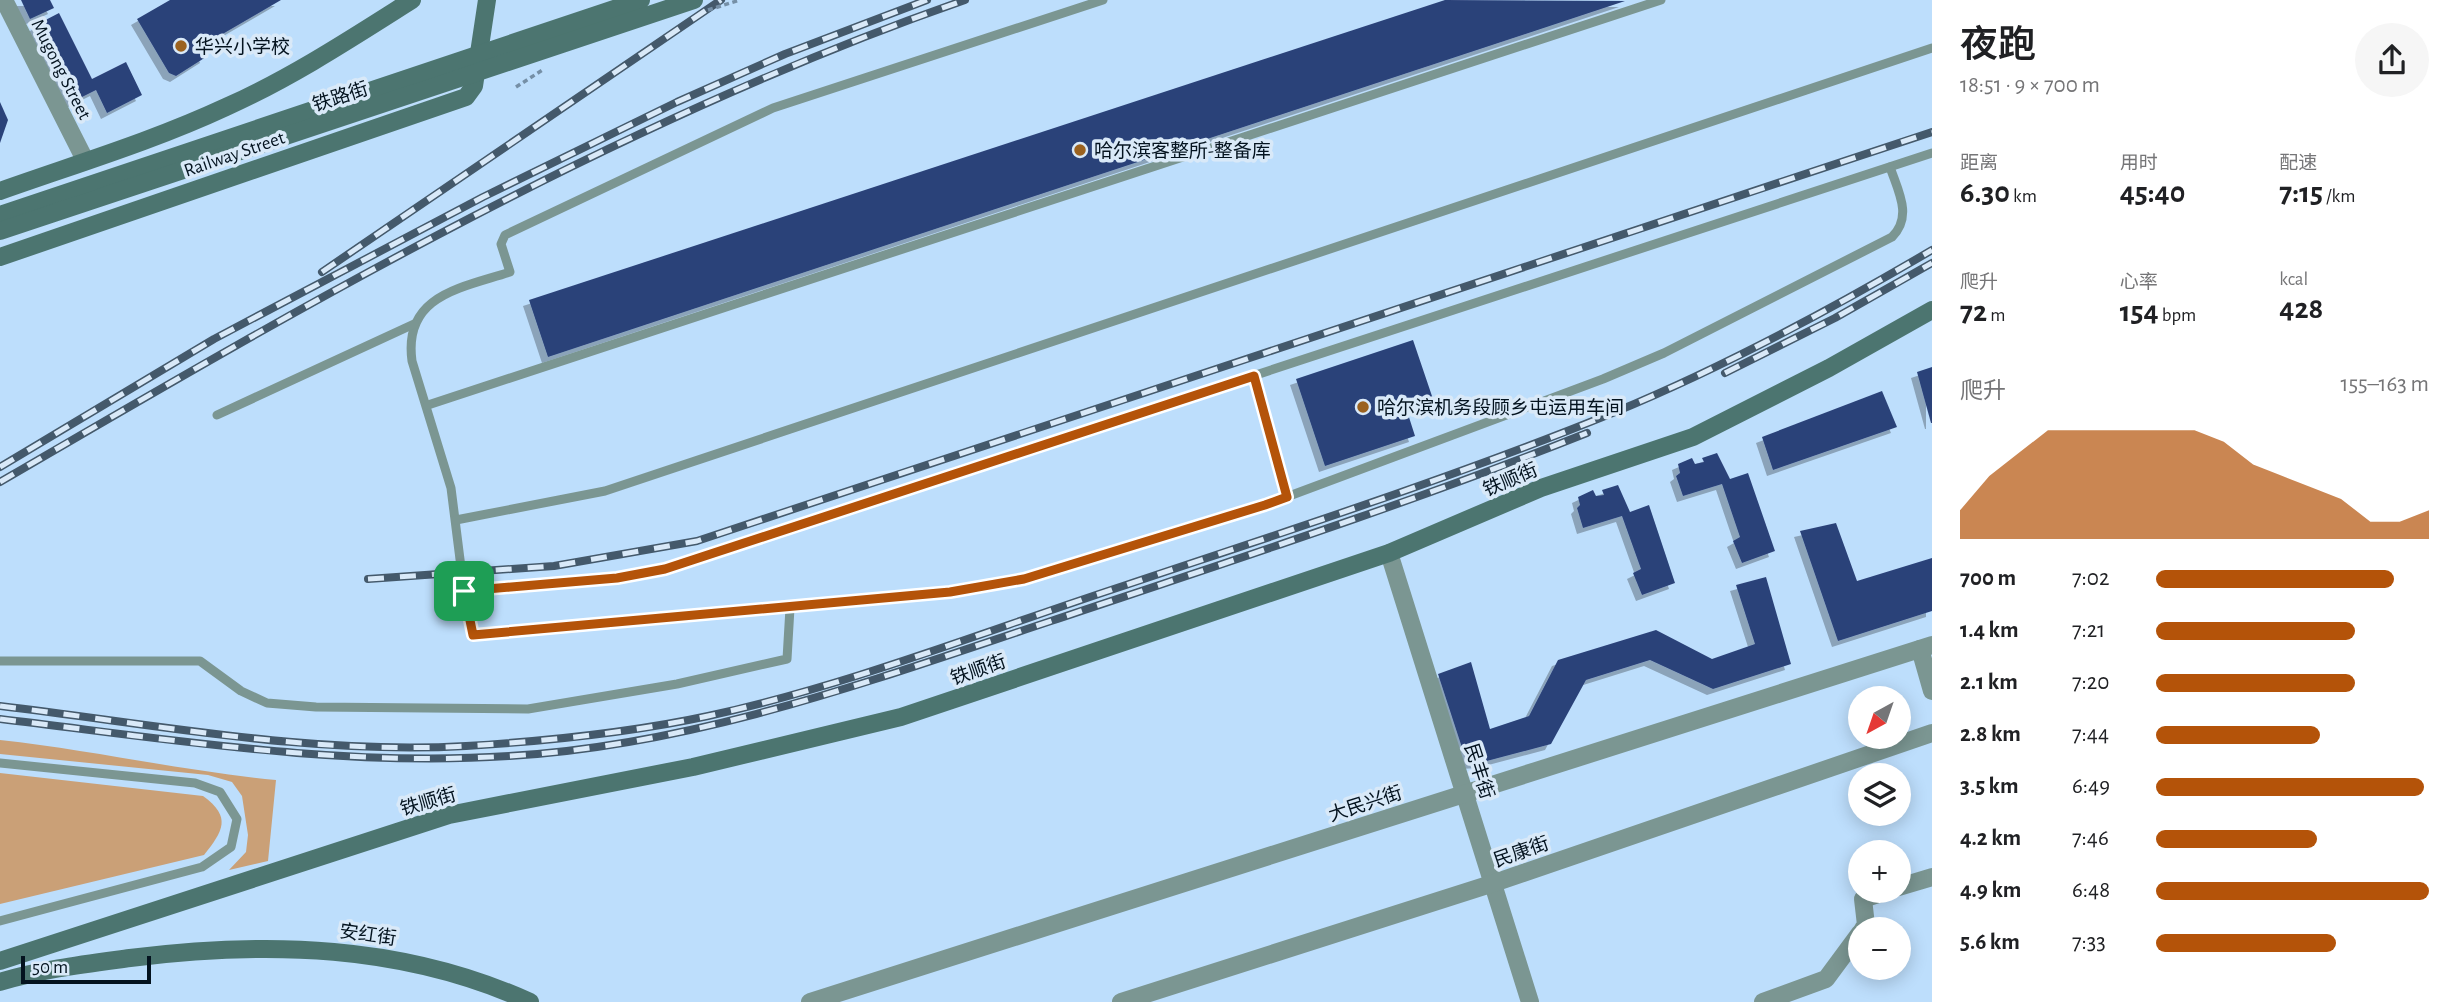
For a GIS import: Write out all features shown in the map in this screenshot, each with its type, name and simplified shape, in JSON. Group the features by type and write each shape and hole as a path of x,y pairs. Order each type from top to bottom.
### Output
{"main road":[{"name":"铁路街","path":"0,191 151,138 227,107 326,53 412,0"},
{"name":"Railway Street","path":"0,257 466,97 474,86 487,0"},
{"path":"0,215 641,0"},
{"name":"铁路街","path":"0,231 694,0"},
{"name":"铁顺街","path":"0,961 449,815 693,767 901,717 1389,554 1541,488 1693,437 1829,368 1932,310"},
{"name":"安红街","path":"0,982 42,970 194,950 316,948 414,962 530,1002"}],"street":[{"name":"Mugong Street","path":"5,0 83,156"},
{"name":"民丰街","path":"1389,554 1530,1002"},
{"name":"大民兴街","path":"810,1002 1926,647"},
{"path":"1926,647 1932,691"},
{"name":"民康街","path":"1121,1002 1494,883 1932,733"},
{"path":"1911,883 1932,877"},
{"path":"1763,1002 1826,979 1848,950"}],"lane":[{"path":"1103,0 773,108 505,235 501,244 510,272 444,293 426,306 414,324 410,342 412,361 428,405 451,488 464,591 473,635 950,592 1024,579 1287,497 1664,353 1892,237 1904,219 1903,204 1890,167"},
{"path":"428,405 1661,0"},
{"path":"456,520 617,487 1932,48"},
{"path":"464,591 617,578 665,569 1932,153"},
{"path":"217,415 414,324"},
{"path":"1254,376 1287,497"},
{"path":"0,661 200,660 241,691 267,703 316,707 528,709 677,684 787,659 790,608"},
{"path":"0,763 195,783 219,792 237,819 231,847 202,867 0,921"}],"path":[{"path":"516,87 547,67"}],"shaded area":[{"path":"0,740 276,780 268,861 229,870 246,852 248,835 242,796 232,782 208,775 0,754"},
{"path":"0,773 203,796 218,811 222,824 216,839 204,855 0,904"}],"building":[{"path":"21,0 50,0 54,8 30,19"},
{"path":"170,0 281,0 202,46 206,57 176,76 169,73 137,19"},
{"name":"哈尔滨客整所-整备库","path":"1445,0 1625,1 548,357 529,300"},
{"path":"59,13 92,79 126,62 142,95 107,113 96,90 72,102 34,26"},
{"path":"0,102 8,120 0,143"},
{"name":"哈尔滨机务段顾乡屯运用车间","path":"1413,340 1434,402 1407,411 1415,436 1325,466 1296,379"},
{"path":"1932,367 1932,423 1931,423 1917,372"},
{"path":"1882,391 1897,427 1773,470 1762,437"},
{"path":"1717,453 1730,479 1748,473 1775,551 1742,563 1733,541 1740,537 1722,484 1683,496 1676,476 1680,473 1678,464 1692,458 1695,464 1704,462 1702,458"},
{"path":"1618,485 1630,512 1649,505 1675,583 1642,595 1633,573 1641,569 1622,516 1583,528 1577,508 1580,505 1578,497 1593,490 1596,496 1604,495 1602,490"},
{"path":"1836,523 1857,581 1932,558 1932,611 1838,641 1800,531"},
{"path":"1766,577 1791,664 1713,689 1650,660 1586,680 1551,744 1483,762 1467,763 1438,674 1471,662 1490,729 1529,716 1558,660 1656,630 1712,659 1755,644 1736,585"}],"railway":[{"path":"322,272 721,0"},
{"path":"0,467 214,339 483,197 677,102 785,54 927,0"},
{"path":"0,482 234,347 471,217 714,100 839,47 965,0"},
{"path":"368,579 554,566 697,541 1932,132"},
{"path":"0,706 291,742 408,748 557,739 618,732 708,716 814,689 918,656 1372,502 1555,436 1656,395 1736,357 1816,316 1932,250"},
{"path":"1725,373 1835,318 1932,263"},
{"path":"0,719 254,749 381,758 509,756 648,739 716,724 851,687 1321,531 1587,433"}],"place":[{"name":"华兴小学校","path":"181,46"},
{"name":"哈尔滨客整所-整备库","path":"1080,150"},
{"name":"哈尔滨机务段顾乡屯运用车间","path":"1363,407"}],"route":[{"path":"1254,376 1287,497 1024,579 950,592 473,635 464,591 617,578 665,569 1254,376"}]}
